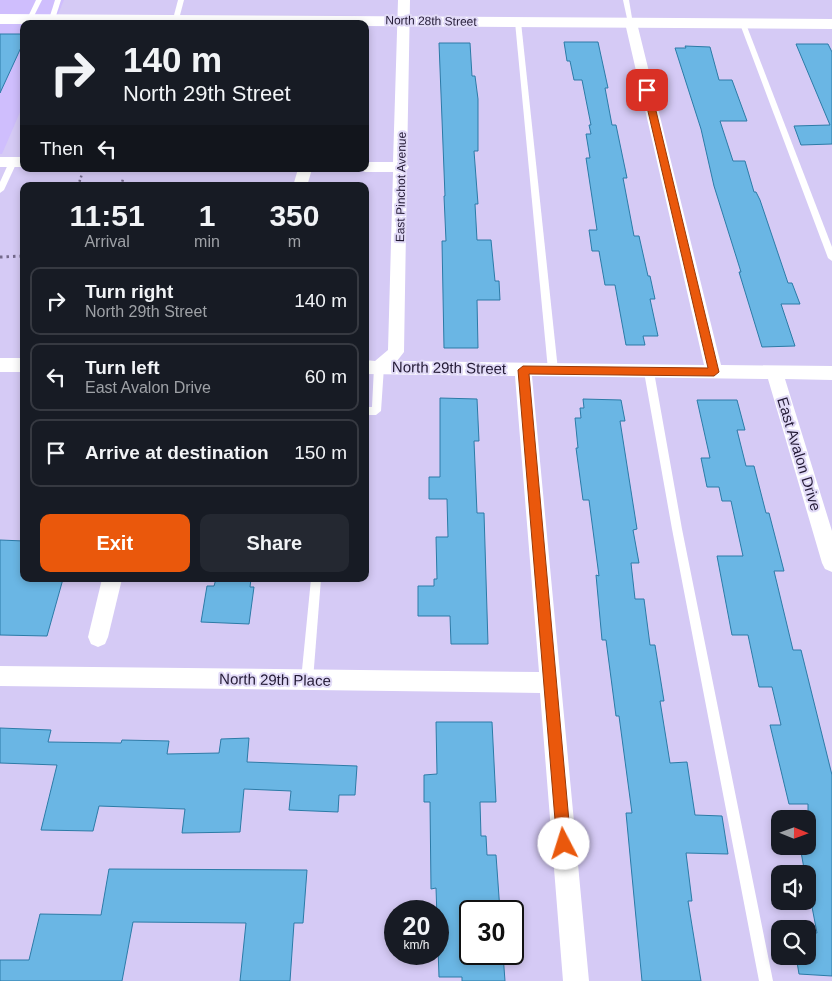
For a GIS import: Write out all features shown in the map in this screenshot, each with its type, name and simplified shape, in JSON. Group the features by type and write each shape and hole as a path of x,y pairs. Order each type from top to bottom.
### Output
{"street":[{"name":"East Pinchot Avenue","path":"372,367 396,352 402,167 404,0"},
{"name":"North 28th Street","path":"0,19 196,20"},
{"name":"North 28th Street","path":"369,21 832,24"},
{"path":"631,23 714,372"},
{"path":"369,167 402,167"},
{"path":"0,365 20,365"},
{"name":"North 29th Street","path":"372,367 832,373"},
{"path":"523,370 576,981"},
{"name":"East Avalon Drive","path":"776,373 832,563"},
{"path":"98,637 111,582"},
{"name":"North 29th Place","path":"0,676 550,683"}],"lane":[{"path":"30,19 39,0"},
{"path":"52,19 58,0"},
{"path":"176,19 181,0"},
{"path":"626,0 631,23"},
{"path":"518,22 553,370"},
{"path":"743,24 832,258"},
{"path":"0,190 12,162"},
{"path":"369,411 376,411 372,367"},
{"path":"649,372 677,529 766,981"},
{"path":"307,680 316,582"}],"path":[{"path":"79,182 82,174"},
{"path":"0,256 20,256"}],"shaded area":[{"path":"0,0 64,0 56,20 20,20 20,112 2,154 0,154"}],"building":[{"path":"0,34 20,34 20,50 0,93"},
{"path":"564,42 598,42 608,88 605,88 612,125 616,125 627,178 623,178 634,236 639,236 655,299 650,299 658,336 643,336 645,345 626,345 615,285 605,285 599,251 592,251 589,230 597,230 586,158 590,158 586,134 591,134 589,125 591,125 582,80 574,80 570,61 567,61"},
{"path":"439,43 470,43 472,76 475,76 478,99 478,151 474,151 478,204 475,204 477,240 491,240 495,281 499,281 500,300 477,300 478,348 444,348 442,241 446,241"},
{"path":"796,44 828,44 832,52 832,144 801,145 794,126 830,125"},
{"path":"685,46 710,47 719,80 732,80 747,121 720,121 733,161 745,161 754,192 756,192 760,200 788,283 792,283 800,304 781,304 795,346 762,347 714,186 701,129 675,48 686,48"},
{"path":"440,398 477,399 479,441 474,441 477,513 484,513 488,644 451,644 450,616 418,616 418,586 434,586 434,579 437,579 436,537 448,537 447,499 429,499 429,477 440,477"},
{"path":"583,399 621,400 625,421 620,421 637,529 633,530 639,563 631,563 635,599 644,599 650,645 655,645 664,701 660,701 670,763 687,762 695,815 722,816 728,854 686,853 692,901 688,901 701,981 642,981 626,813 632,813 619,716 616,716 606,640 602,640 596,575 599,576 589,500 583,500 576,448 578,448 575,418 581,418 580,408 584,408"},
{"path":"697,400 737,400 745,430 737,430 746,466 754,466 766,513 769,513 784,571 774,571 793,650 801,650 832,775 832,976 799,974 798,965 816,965 817,933 813,910 816,910 816,865 803,865 802,855 816,855 816,810 808,810 808,804 789,804 770,725 781,725 772,687 759,687 748,635 732,635 717,556 743,556 731,501 722,501 719,487 707,487 701,458 710,458"},
{"path":"0,540 20,541 20,582 62,582 47,636 0,635"},
{"path":"215,582 251,582 250,587 254,587 249,624 201,622 207,586 214,586"},
{"path":"436,722 492,722 496,802 480,802 481,836 486,836 487,855 496,855 499,900 459,900 459,965 504,965 505,981 462,981 462,977 439,977 439,965 449,965 449,900 436,900 436,888 431,889 430,802 424,802 424,775 437,774"},
{"path":"0,728 51,730 48,742 121,743 122,740 169,741 167,754 219,753 221,739 249,738 247,762 357,766 355,795 339,795 338,812 289,810 291,791 244,789 240,832 182,833 185,809 99,806 93,831 41,830 57,765 0,763"},
{"path":"109,869 307,870 303,923 294,923 290,981 240,981 246,923 133,922 122,981 0,981 0,960 29,960 40,914 101,915"}],"route":[{"path":"564,844 523,370 714,372 647,90"}]}
